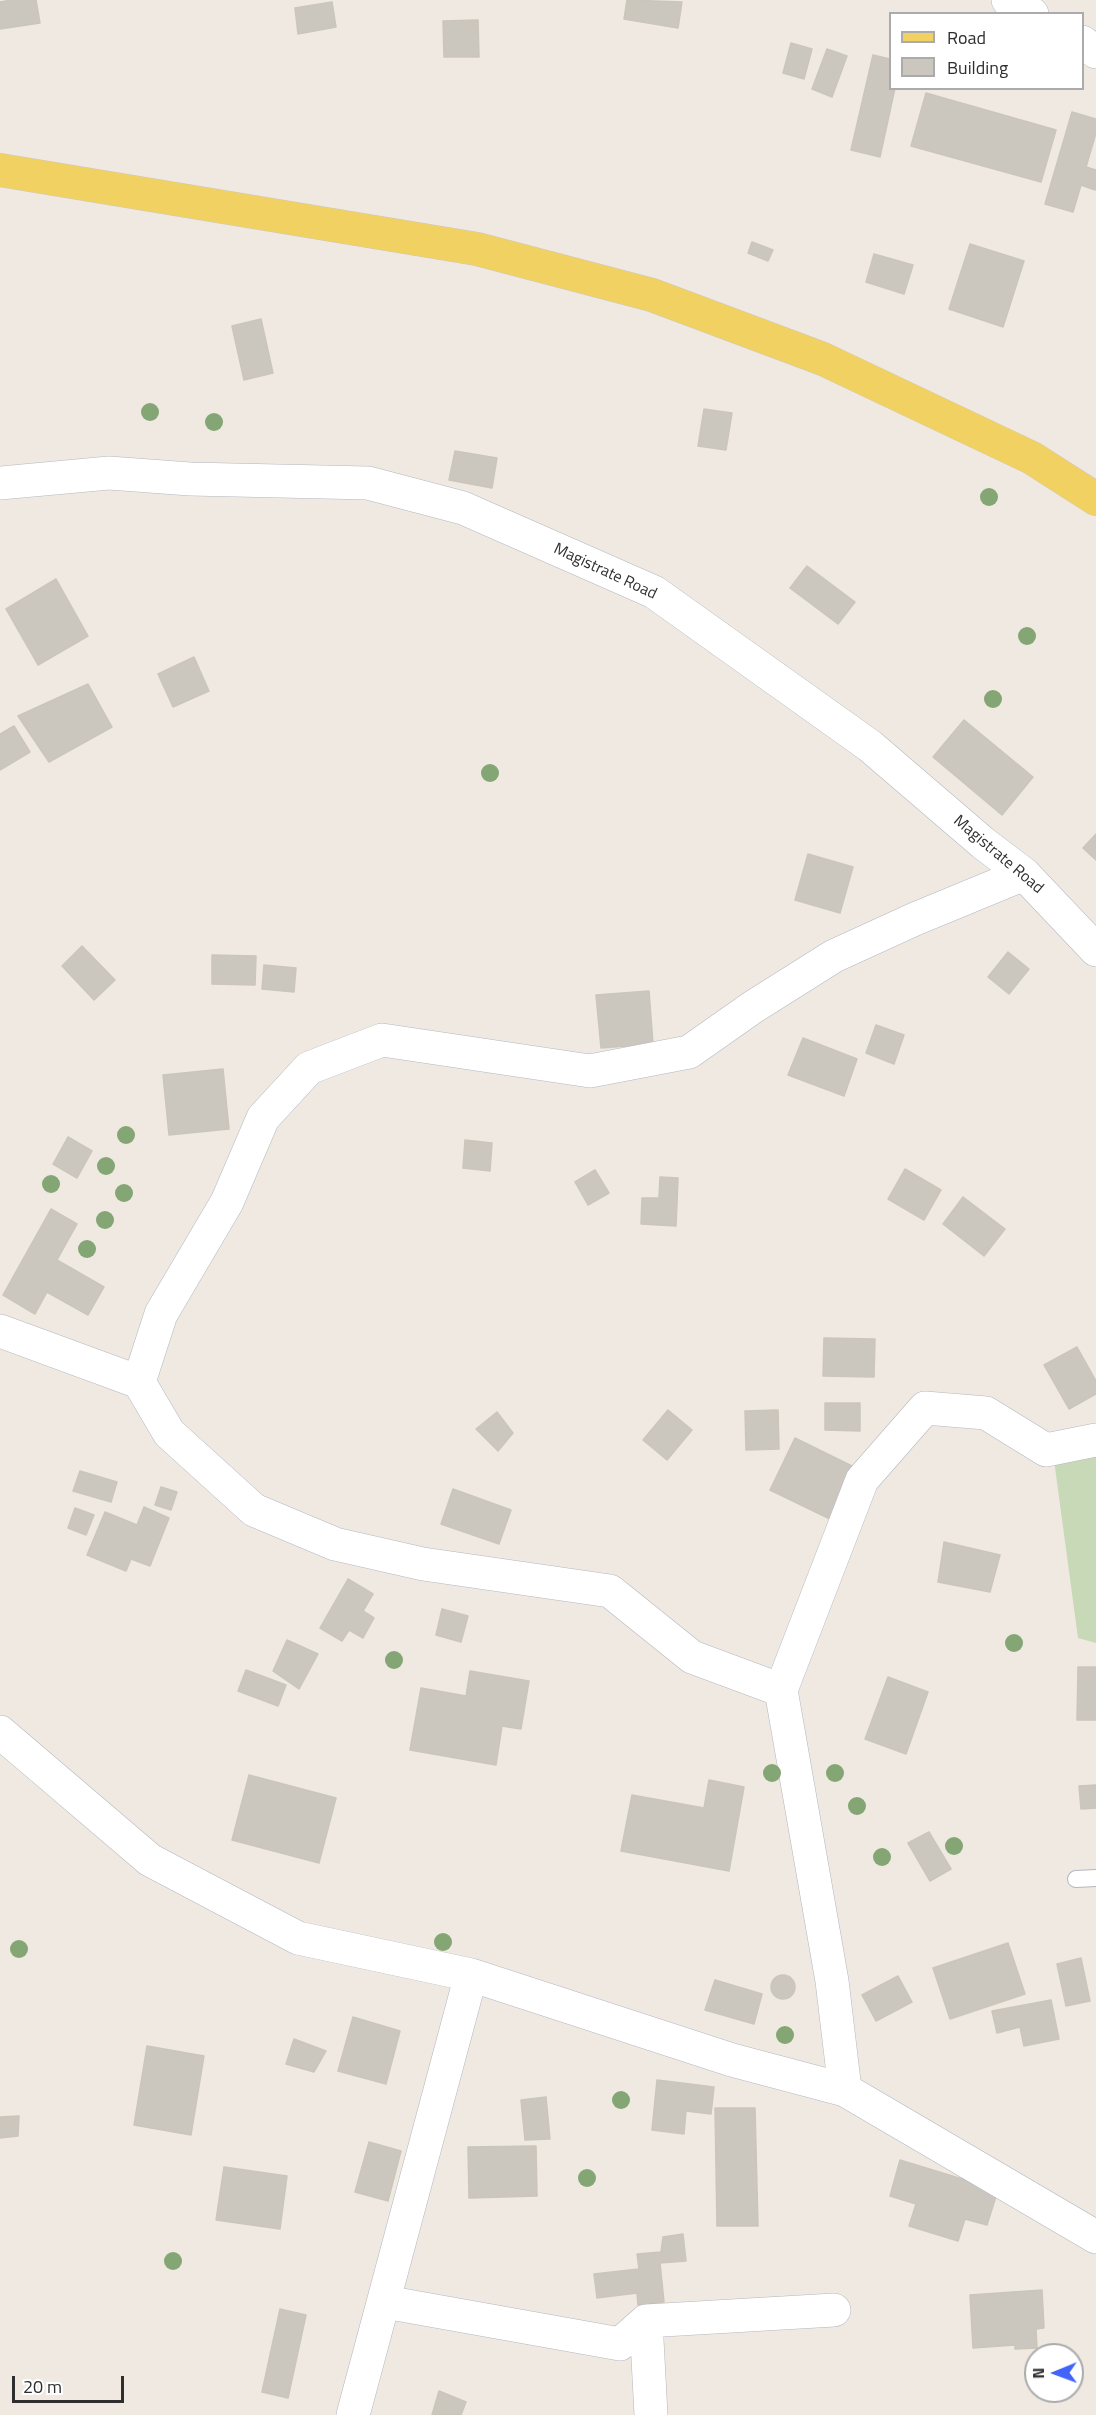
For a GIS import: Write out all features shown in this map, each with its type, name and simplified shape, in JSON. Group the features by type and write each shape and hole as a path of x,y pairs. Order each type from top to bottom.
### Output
{"main road":[{"path":"0,170 477,249 652,295 823,359 1032,458 1096,499"}],"street":[{"path":"1008,0 1029,12"},
{"path":"1084,43 1096,52"},
{"name":"Magistrate Road","path":"0,483 108,473 190,479 368,483 463,508 654,592 870,746 983,843 1024,874 1096,950"},
{"path":"139,1382 161,1314 227,1202 263,1118 309,1068 382,1040 590,1071 689,1052 753,1007 834,956 915,919 1024,874"},
{"path":"0,1331 139,1382 169,1433 254,1510 346,1546 423,1564 610,1591 692,1657 781,1690"},
{"path":"845,2090 832,1981 781,1690 862,1480 925,1408 986,1413 1046,1450 1096,1440"},
{"path":"0,1732 150,1860 298,1938 471,1975 732,2060 845,2090 1096,2237"},
{"path":"353,2415 471,1975"},
{"path":"384,2302 620,2344 646,2321 834,2310"},
{"path":"646,2321 651,2415"}],"lane":[{"path":"1076,1879 1096,1878"}],"green space":[{"path":"1096,1449 1096,1643 1078,1638 1054,1460"}],"building":[{"path":"36,0 40,23 0,29 0,2"},
{"path":"627,0 682,2 678,28 624,19"},
{"path":"332,2 336,27 298,34 295,8"},
{"path":"478,20 479,57 444,57 443,21"},
{"path":"791,43 812,49 804,79 783,73"},
{"path":"827,49 847,56 832,97 812,89"},
{"path":"873,55 889,59 889,90 895,90 880,157 851,150"},
{"path":"926,93 1056,130 1041,182 911,146"},
{"path":"1072,112 1096,119 1096,133 1086,167 1096,170 1096,186 1095,190 1081,185 1073,212 1045,204"},
{"path":"752,242 773,250 768,261 748,253"},
{"path":"970,244 1024,261 1003,327 949,309"},
{"path":"874,254 913,265 904,294 866,282"},
{"path":"261,319 273,373 244,380 232,326"},
{"path":"704,409 732,413 726,450 698,446"},
{"path":"455,451 497,458 492,488 449,480"},
{"path":"807,566 855,602 838,624 790,588"},
{"path":"56,579 88,636 38,665 6,609"},
{"path":"194,657 209,691 173,707 158,674"},
{"path":"88,684 112,727 49,762 18,716"},
{"path":"964,720 1033,777 1002,815 933,757"},
{"path":"14,726 30,752 0,770 0,734"},
{"path":"1096,834 1096,860 1083,848"},
{"path":"808,854 853,867 840,913 795,900"},
{"path":"82,946 115,980 94,1000 62,966"},
{"path":"1008,952 1029,969 1009,994 988,977"},
{"path":"212,955 256,956 255,985 212,984"},
{"path":"264,965 296,968 294,992 262,989"},
{"path":"649,991 653,1044 601,1048 596,995"},
{"path":"876,1025 904,1035 894,1064 866,1053"},
{"path":"803,1038 857,1059 844,1096 788,1075"},
{"path":"223,1069 229,1129 169,1135 163,1075"},
{"path":"68,1137 92,1151 77,1178 53,1164"},
{"path":"465,1140 492,1143 490,1171 463,1168"},
{"path":"905,1169 941,1190 924,1220 888,1199"},
{"path":"595,1170 609,1193 588,1205 575,1182"},
{"path":"660,1177 678,1178 676,1226 641,1224 642,1198 659,1198"},
{"path":"963,1197 1005,1229 984,1256 943,1224"},
{"path":"51,1209 77,1224 57,1260 104,1287 88,1315 47,1292 35,1314 3,1295"},
{"path":"824,1338 875,1339 874,1377 823,1376"},
{"path":"1077,1347 1096,1381 1096,1394 1069,1409 1044,1365"},
{"path":"825,1403 860,1403 860,1431 825,1430"},
{"path":"668,1410 692,1430 667,1460 643,1440"},
{"path":"778,1410 779,1449 746,1450 745,1411"},
{"path":"497,1412 513,1433 498,1451 476,1429"},
{"path":"795,1438 856,1468 830,1519 770,1490"},
{"path":"80,1471 117,1482 111,1502 73,1491"},
{"path":"161,1487 177,1492 171,1510 155,1505"},
{"path":"453,1489 511,1510 499,1544 441,1524"},
{"path":"144,1507 169,1518 150,1566 131,1559 126,1571 87,1555 105,1512 137,1525"},
{"path":"75,1508 94,1515 86,1535 68,1528"},
{"path":"944,1542 1000,1555 990,1592 938,1582"},
{"path":"348,1579 373,1594 363,1611 374,1618 363,1638 349,1630 342,1641 320,1628"},
{"path":"442,1609 468,1616 461,1642 436,1635"},
{"path":"287,1640 318,1654 299,1689 273,1671"},
{"path":"1078,1667 1096,1667 1096,1720 1077,1720"},
{"path":"246,1670 286,1685 278,1706 238,1691"},
{"path":"470,1671 529,1681 521,1729 502,1726 496,1765 410,1750 421,1688 466,1696"},
{"path":"888,1677 928,1692 906,1754 865,1739"},
{"path":"249,1775 336,1798 319,1863 232,1840"},
{"path":"709,1780 744,1787 729,1871 621,1851 632,1795 704,1808"},
{"path":"1096,1785 1096,1808 1081,1809 1079,1786"},
{"path":"929,1832 951,1869 930,1881 908,1843"},
{"path":"1008,1943 1025,1994 950,2019 933,1968"},
{"path":"1081,1958 1090,2001 1066,2006 1057,1964"},
{"path":"778,1975 788,1975 795,1982 795,1992 788,1999 778,1999 771,1992 771,1982"},
{"path":"898,1976 912,2002 876,2021 862,1995"},
{"path":"715,1980 762,1994 754,2024 705,2010"},
{"path":"1051,2000 1059,2039 1024,2046 1020,2027 997,2033 992,2011"},
{"path":"353,2017 400,2031 386,2084 338,2071"},
{"path":"294,2039 326,2051 314,2072 286,2064"},
{"path":"147,2046 204,2056 191,2135 134,2125"},
{"path":"657,2080 714,2087 711,2114 686,2111 684,2134 652,2130"},
{"path":"546,2097 550,2139 525,2140 521,2100"},
{"path":"715,2108 755,2108 758,2226 717,2226"},
{"path":"19,2116 18,2136 0,2138 0,2117"},
{"path":"369,2142 401,2151 388,2201 355,2192"},
{"path":"536,2146 537,2196 469,2198 468,2147"},
{"path":"900,2160 998,2190 987,2225 965,2219 958,2241 909,2226 916,2204 890,2196"},
{"path":"224,2167 287,2176 280,2229 216,2220"},
{"path":"683,2234 686,2261 660,2263 664,2302 638,2305 637,2293 597,2298 594,2274 639,2269 637,2254 661,2252 663,2237"},
{"path":"1042,2290 1044,2328 1036,2329 1037,2343 1024,2343 1024,2349 1015,2349 1015,2345 973,2348 970,2295"},
{"path":"280,2309 306,2315 288,2398 262,2392"},
{"path":"439,2391 466,2402 461,2415 432,2415"}]}
